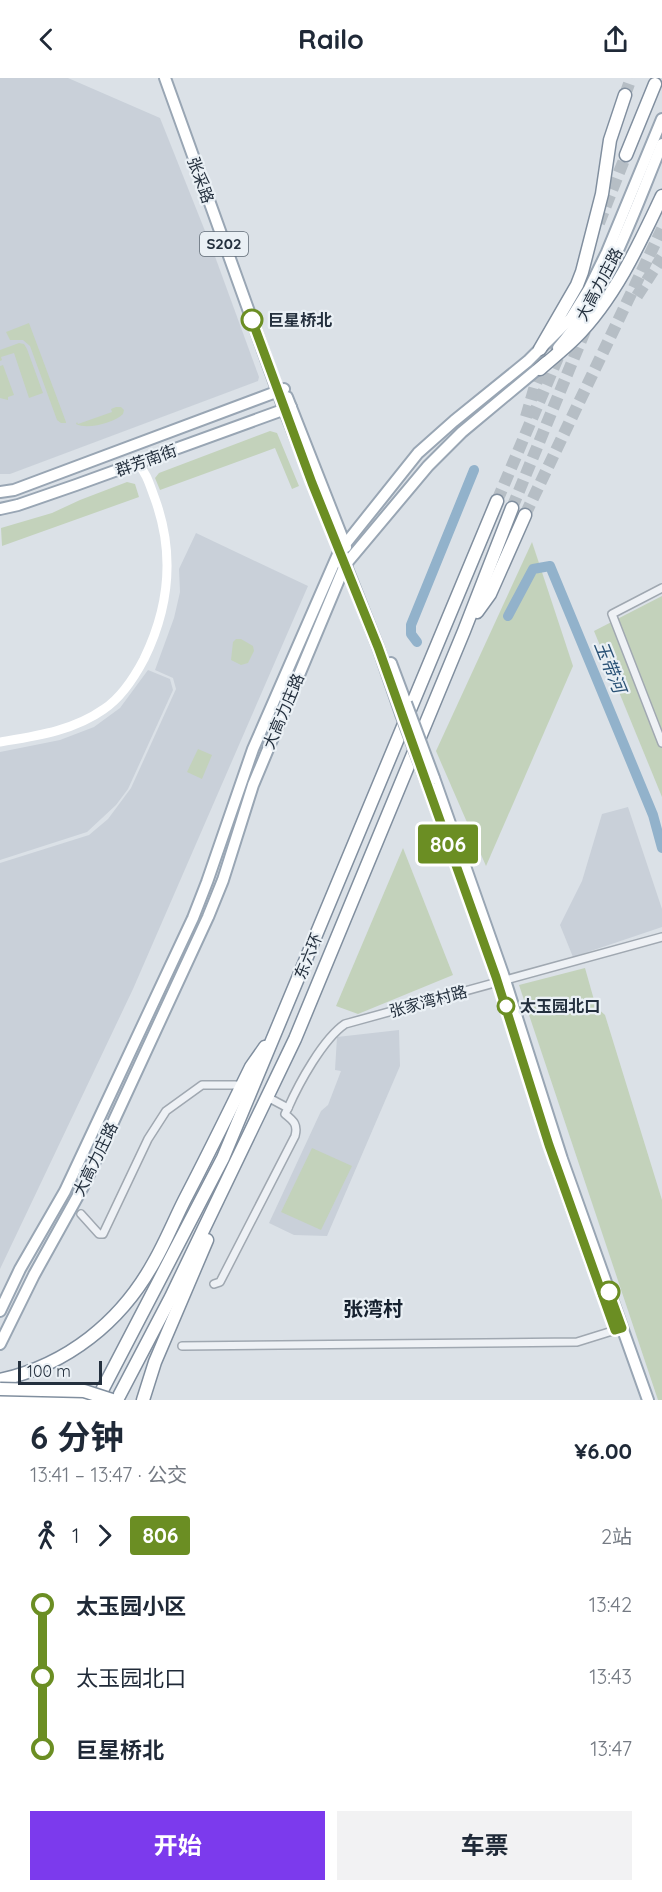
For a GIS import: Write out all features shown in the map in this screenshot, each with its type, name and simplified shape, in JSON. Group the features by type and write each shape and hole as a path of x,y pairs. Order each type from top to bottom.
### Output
{"highway":[{"path":"626,155 655,84"},
{"path":"540,349 577,285 582,272 602,194 610,140 625,95"},
{"path":"540,369 576,337 607,298 636,251 662,196"},
{"name":"东六环","path":"97,1400 223,1158 497,501"},
{"name":"东六环","path":"117,1400 171,1297 295,1039 512,508"},
{"path":"464,630 490,594 525,515"},
{"path":"0,1380 24,1374 68,1354 99,1332 130,1299 154,1263 251,1067 278,1030"},
{"path":"143,1400 164,1342 261,1111"},
{"path":"0,1389 84,1391 112,1400"},
{"path":"0,1397 87,1400"}],"main road":[{"name":"张采路","path":"165,78 342,548 401,714 431,782"},
{"name":"张采路","path":"172,78 281,390"},
{"name":"大高力庄路","path":"0,1311 20,1269 65,1191 193,918 253,749 342,548 418,453 540,349 570,318 589,289 607,252 662,119"},
{"name":"大高力庄路","path":"0,1344 34,1275 85,1183 199,938 223,880 253,784 347,562 428,466 462,432 540,369 577,326 593,300 617,251 662,144"},
{"name":"群芳南街","path":"0,492 14,489 281,390"},
{"name":"群芳南街","path":"0,509 18,505 138,463 288,408"},
{"name":"张采路","path":"347,562 406,703 431,782 502,982 552,1152 648,1400"},
{"path":"320,594 329,592 332,598"},
{"name":"张采路","path":"619,1329 641,1400"}],"street":[{"path":"0,742 66,729 92,717 121,694 133,679 148,651 163,609 168,561 161,516 145,471 138,463"},
{"path":"662,588 612,614 662,743"},
{"name":"张家湾村路","path":"288,1108 297,1088 334,1031 345,1024 662,937"},
{"path":"81,1214 99,1234 104,1234 148,1139 166,1111 202,1085 236,1085"},
{"path":"214,1284 220,1282 297,1129 294,1121 285,1114 288,1108 271,1100"},
{"path":"182,1346 577,1342 619,1329"}],"shaded area":[{"path":"0,78 68,78 160,118 213,251 259,377 258,381 10,474 0,474"},
{"path":"196,533 308,586 133,989 0,1269 0,863 89,835 108,819 131,788 176,689 173,678 155,670 174,618 180,592 179,569"},
{"path":"148,670 170,679 173,690 128,789 116,805 87,832 0,860 0,752 60,740 94,727 120,708"},
{"path":"628,807 662,909 662,927 573,957 560,925 582,881 602,814"},
{"path":"399,1030 400,1066 327,1236 294,1235 269,1223 321,1111 328,1105 341,1071 335,1070 337,1037"}],"green space":[{"path":"29,323 66,423 57,420 30,346 23,340 10,340 6,332"},
{"path":"19,343 24,344 27,349 43,393 29,398 14,353 1,357 0,361 0,350"},
{"path":"3,365 14,395 8,397 8,400 0,398 0,366"},
{"path":"116,407 124,410 123,414 113,420 93,426 76,424 112,412 111,409"},
{"path":"270,431 277,433 299,486 292,489 275,448 160,490 155,478 159,473"},
{"path":"127,482 135,484 139,497 2,546 1,528 52,513"},
{"path":"532,542 573,666 486,866 436,751"},
{"path":"662,596 662,797 594,631"},
{"path":"241,639 253,646 254,651 248,663 241,665 231,660 233,642"},
{"path":"198,749 212,755 202,779 187,772"},
{"path":"403,848 453,975 358,1014 336,1006"},
{"path":"585,968 596,1007 605,1015 662,1200 662,1400 658,1400 519,985"},
{"path":"312,1148 352,1166 321,1230 281,1212"}],"waterway":[{"name":"玉带河","path":"417,642 411,634 411,625 474,470"},
{"name":"玉带河","path":"508,616 533,569 550,566 653,815 662,848"}],"tunnel":[{"path":"625,95 631,78"},
{"path":"599,223 626,155"},
{"path":"525,515 662,229"},
{"path":"637,296 662,257"},
{"path":"512,508 587,326"},
{"path":"526,417 535,386 556,332"},
{"path":"497,501 562,348"}],"bus line":[{"name":"806","path":"252,320 312,483 378,647 496,977 549,1145 615,1330 622,1328 609,1292"}],"place":[{"name":"巨星桥北","path":"252,320"},
{"name":"太玉园北口","path":"506,1006"}],"district":[{"name":"张湾村","path":"373,1309"}]}
